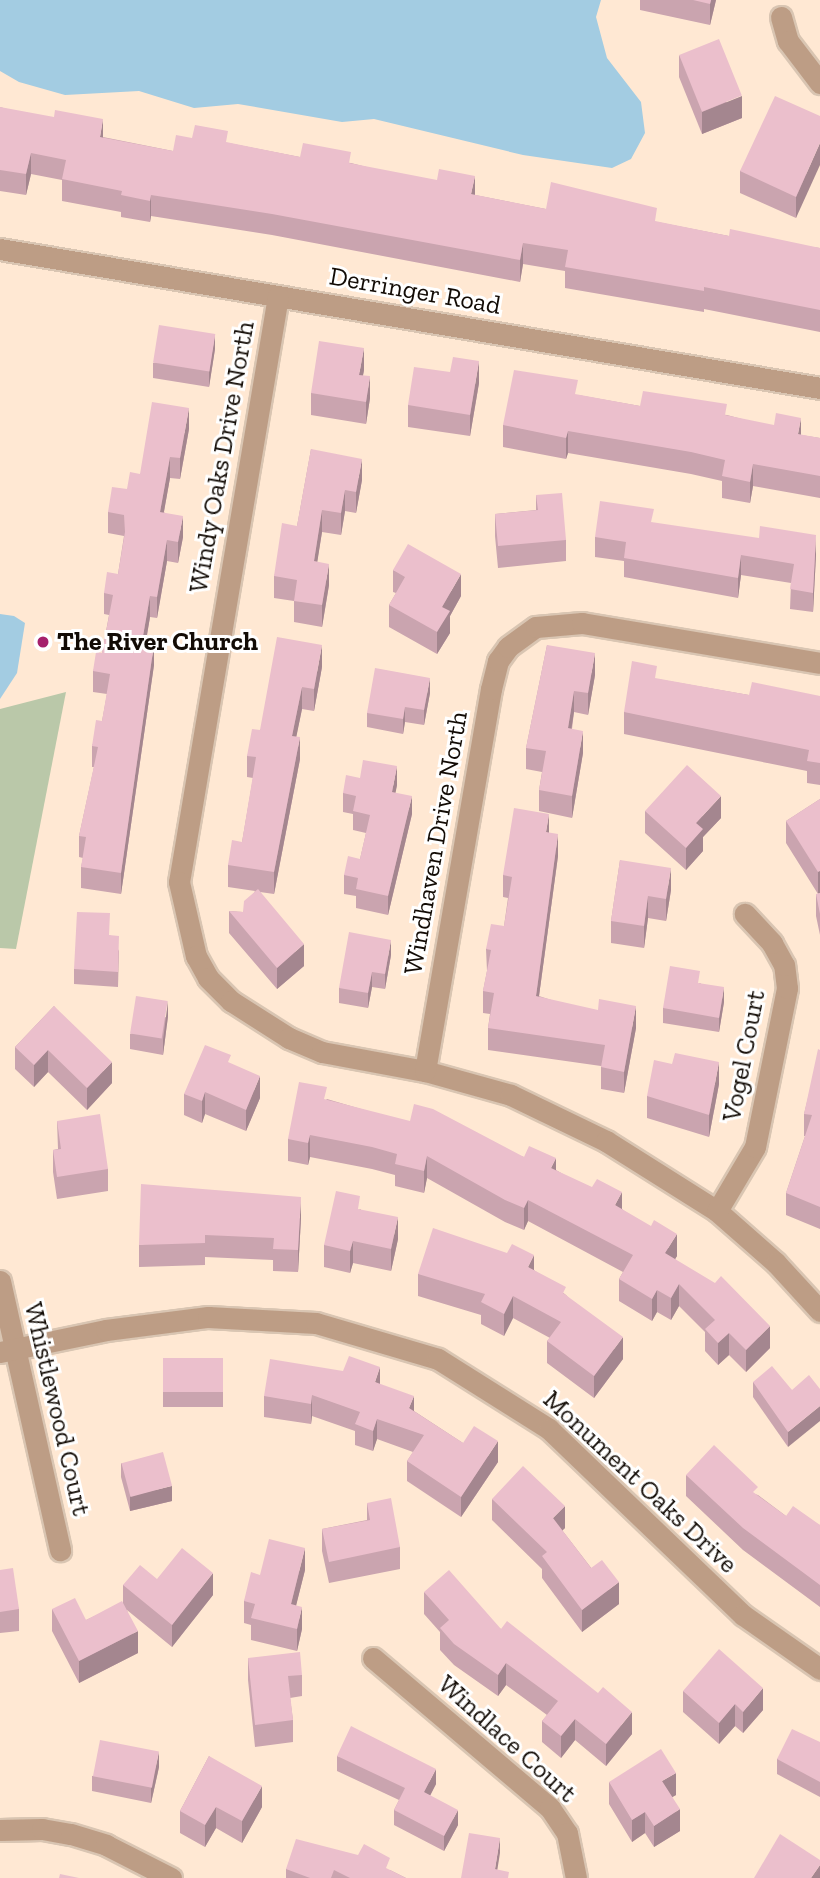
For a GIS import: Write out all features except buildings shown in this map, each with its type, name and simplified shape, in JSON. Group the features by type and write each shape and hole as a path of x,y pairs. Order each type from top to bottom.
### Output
{"street":[{"path":"781,17 788,41 820,83"},
{"name":"Derringer Road","path":"0,249 820,388"},
{"name":"Windy Oaks Drive North","path":"278,296 179,883 196,956 208,978 232,1001 289,1038 321,1052 425,1071"},
{"name":"Windhaven Drive North","path":"425,1071 498,661 523,636 550,623 582,623 820,663"},
{"name":"Vogel Court","path":"717,1211 755,1147 788,988 783,965 772,943 745,914"},
{"path":"425,1071 511,1095 606,1141 717,1211 776,1263 820,1311"},
{"name":"Whistlewood Court","path":"0,1281 7,1350 60,1550"},
{"name":"Monument Oaks Drive","path":"7,1350 164,1320 208,1317 316,1323 438,1359 550,1429 743,1615 820,1669"},
{"name":"Windlace Court","path":"373,1658 550,1808 567,1832 576,1878"},
{"path":"0,1830 43,1829 71,1834 106,1845 171,1878"}],"green space":[{"path":"66,692 16,949 0,948 0,709"}],"water":[{"path":"0,0 601,0 596,17 607,58 641,102 645,133 631,159 612,168 523,155 374,119 342,122 238,104 194,108 139,91 65,95 19,82 0,71"},
{"path":"0,614 14,616 25,623 17,673 0,699"}],"place":[{"name":"The River Church","path":"43,642"}]}
